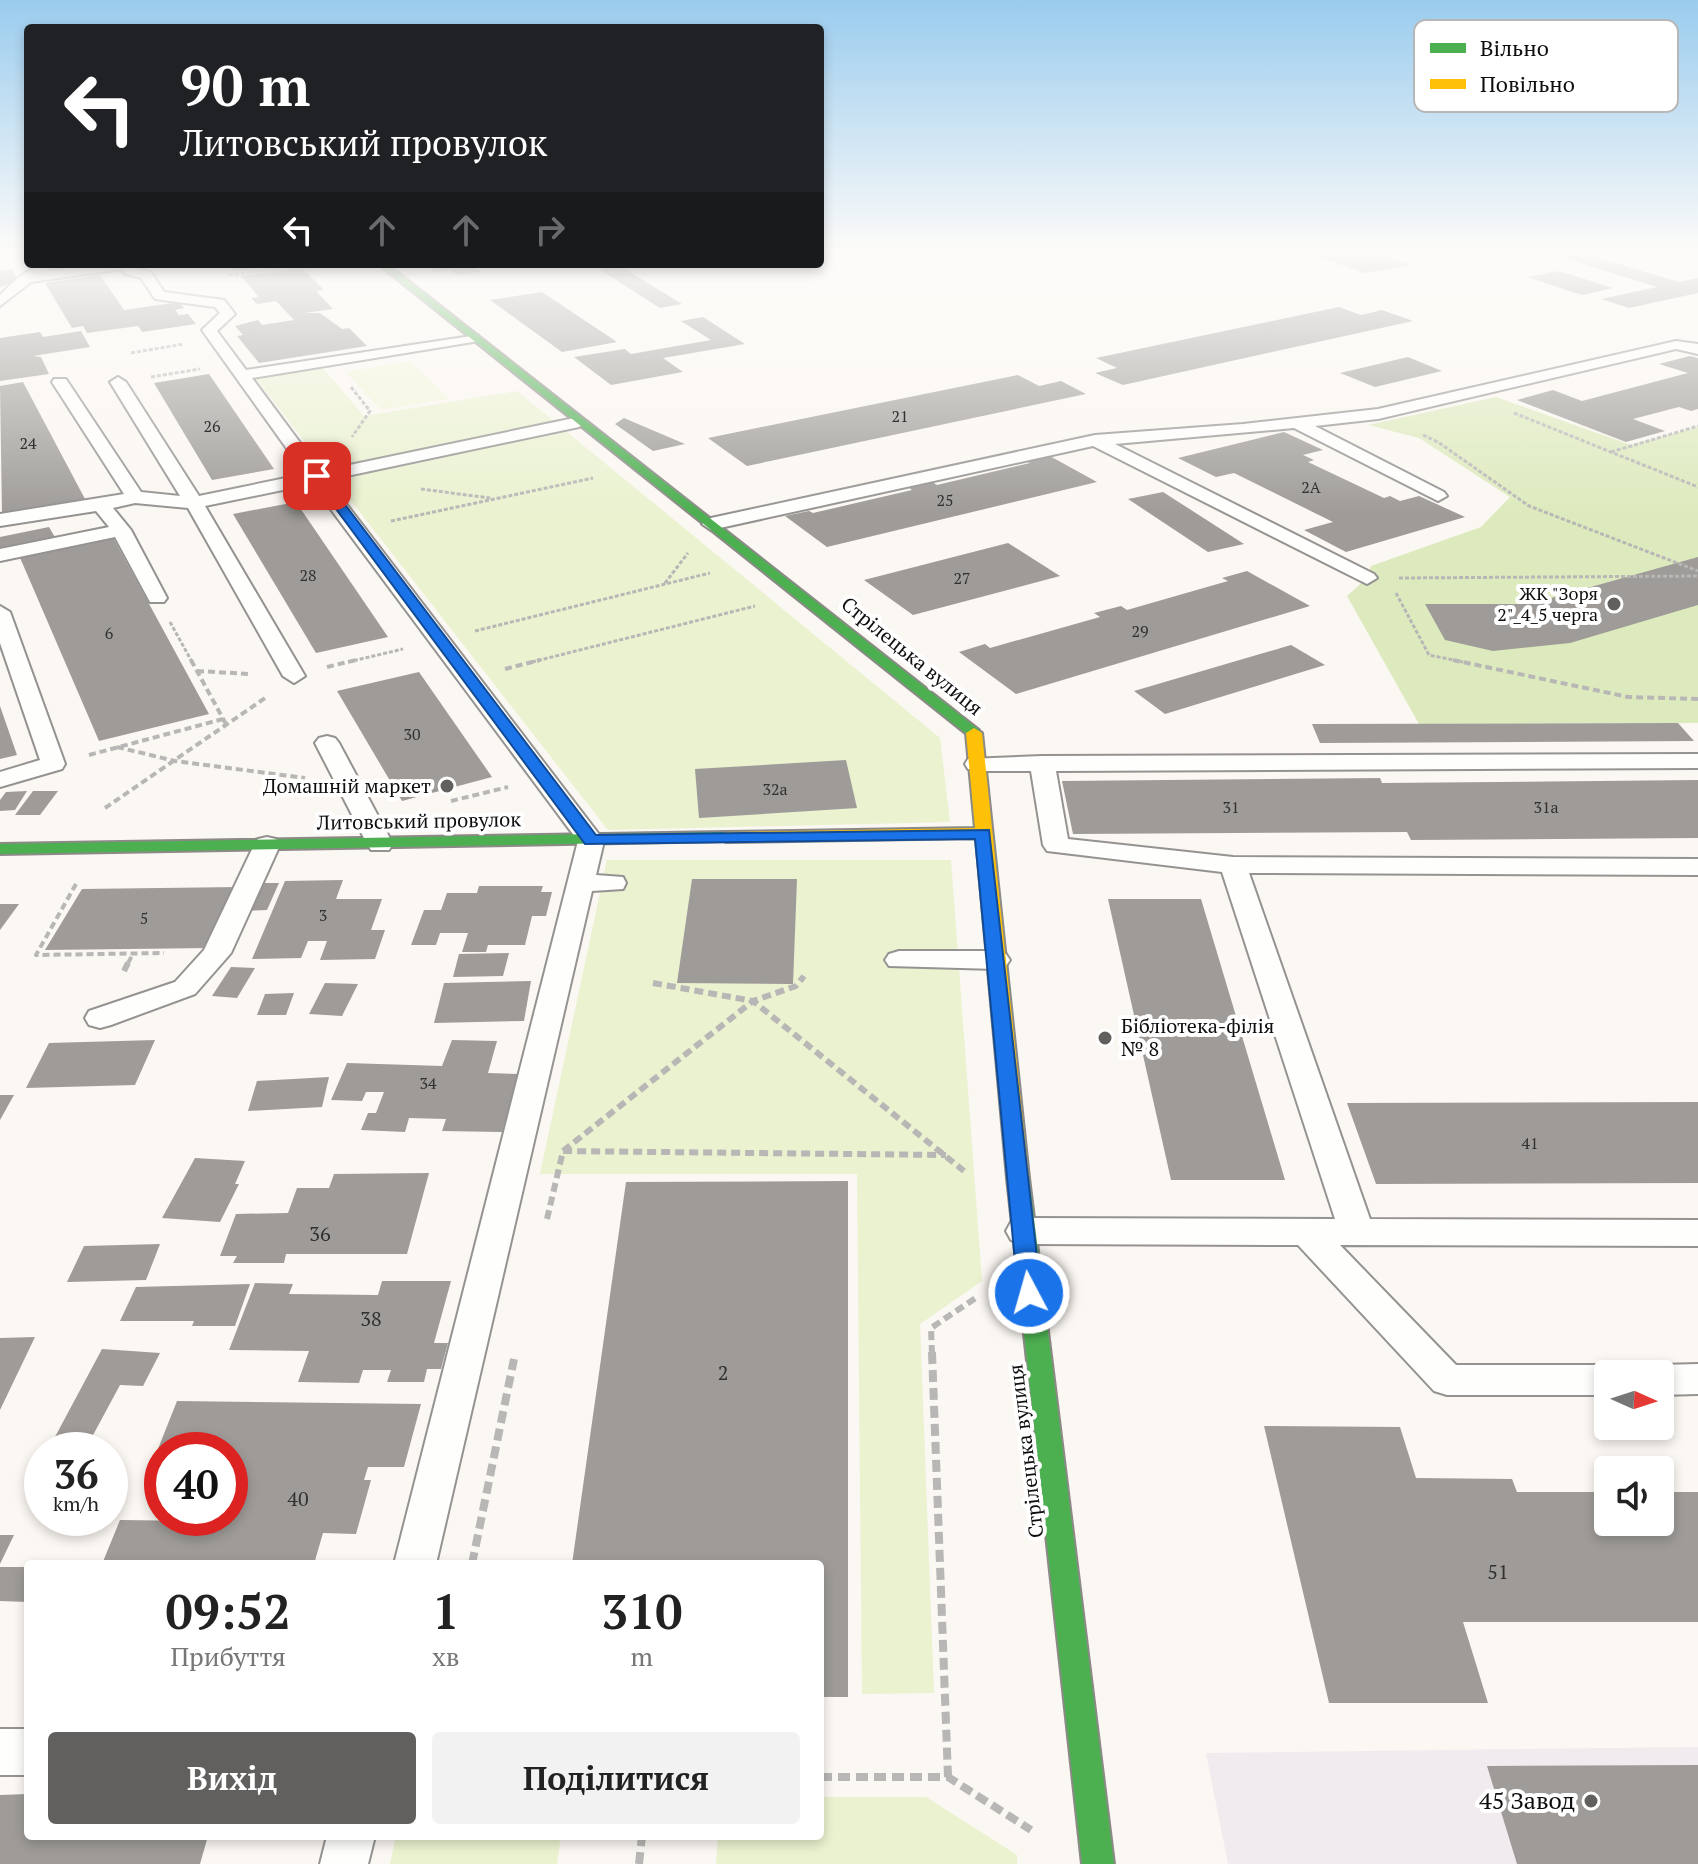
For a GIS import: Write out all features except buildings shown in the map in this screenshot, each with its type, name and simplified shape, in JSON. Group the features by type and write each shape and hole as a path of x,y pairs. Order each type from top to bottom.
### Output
{"street":[{"name":"Стрілецька вулиця","path":"477,341 974,733 1029,1293 1098,1864"},
{"name":"Литовський провулок","path":"0,849 983,833"}],"lane":[{"path":"218,341 591,841 596,883 416,1560"},
{"path":"240,369 330,361 454,341"},
{"path":"711,524 1095,440 1378,414 1676,345 1698,349"},
{"path":"60,382 135,497"},
{"path":"118,382 224,551 294,676"},
{"path":"0,520 135,497 194,503 579,422"},
{"path":"1296,423 1438,496"},
{"path":"1095,440 1367,578"},
{"path":"101,505 121,530 157,598"},
{"path":"0,555 121,530"},
{"path":"0,612 53,764 0,780"},
{"path":"327,743 380,844"},
{"path":"977,764 1698,761"},
{"path":"1042,763 1056,845 1233,865 1698,867"},
{"path":"100,1018 185,988 217,953 267,845"},
{"path":"1233,865 1357,1232"},
{"path":"899,960 996,960"},
{"path":"1023,1231 1698,1233"},
{"path":"1307,1232 1447,1380 1594,1380"},
{"path":"1674,1380 1698,1379"},
{"path":"0,1752 24,1752"},
{"path":"344,1864 350,1840"}],"path":[{"path":"317,476 361,428 370,411 330,361"},
{"path":"118,382 240,369"},
{"path":"1465,394 1698,487"},
{"path":"1378,414 1438,442 1529,506 1698,574"},
{"path":"1610,452 1698,426"},
{"path":"355,528 606,475"},
{"path":"197,671 294,676 757,561"},
{"path":"1367,578 1698,574"},
{"path":"1388,578 1429,655 1628,697 1698,699"},
{"path":"157,598 227,726"},
{"path":"469,678 764,604"},
{"path":"44,848 227,726 294,676"},
{"path":"53,764 223,719"},
{"path":"117,747 175,761 348,783"},
{"path":"96,848 36,955 217,953"},
{"path":"544,1228 563,1151 753,1001 796,986 804,976"},
{"path":"653,983 753,1001 974,1180"},
{"path":"563,1151 946,1155"},
{"path":"948,1777 931,1328 983,1293 1029,1293"},
{"path":"824,1777 948,1777 1046,1840"},
{"path":"639,1864 642,1840"}],"shaded area":[{"path":"1698,1747 1698,1864 1228,1864 1206,1753"}],"green space":[{"path":"410,361 449,399 381,410 345,372"},
{"path":"323,368 364,416 517,391 940,738 950,822 608,830 256,379"},
{"path":"1496,397 1631,445 1698,427 1698,723 1419,724 1347,596 1367,578 1371,566 1481,527 1510,497 1419,438 1368,425"},
{"path":"607,860 951,860 982,1281 920,1324 934,1693 862,1694 857,1174 540,1174"},
{"path":"824,1797 926,1797 1017,1855 1017,1864 716,1864 718,1840 824,1840"},
{"path":"395,1840 560,1840 557,1864 390,1864"}],"traffic: fast":[{"path":"479,341 974,733"},
{"path":"0,849 726,837"},
{"path":"1018,1178 1098,1864"}],"traffic: slow":[{"path":"974,733 1018,1178"},
{"path":"726,837 983,833"}],"place":[{"name":"ЖК \"Зоря 2\"_4_5 черга","path":"1614,604"},
{"name":"Домашній маркет","path":"447,786"},
{"name":"Бібліотека-філія № 8","path":"1105,1038"},
{"name":"45 Завод","path":"1591,1801"}],"route":[{"path":"317,476 591,841 983,833 1029,1293"}]}
